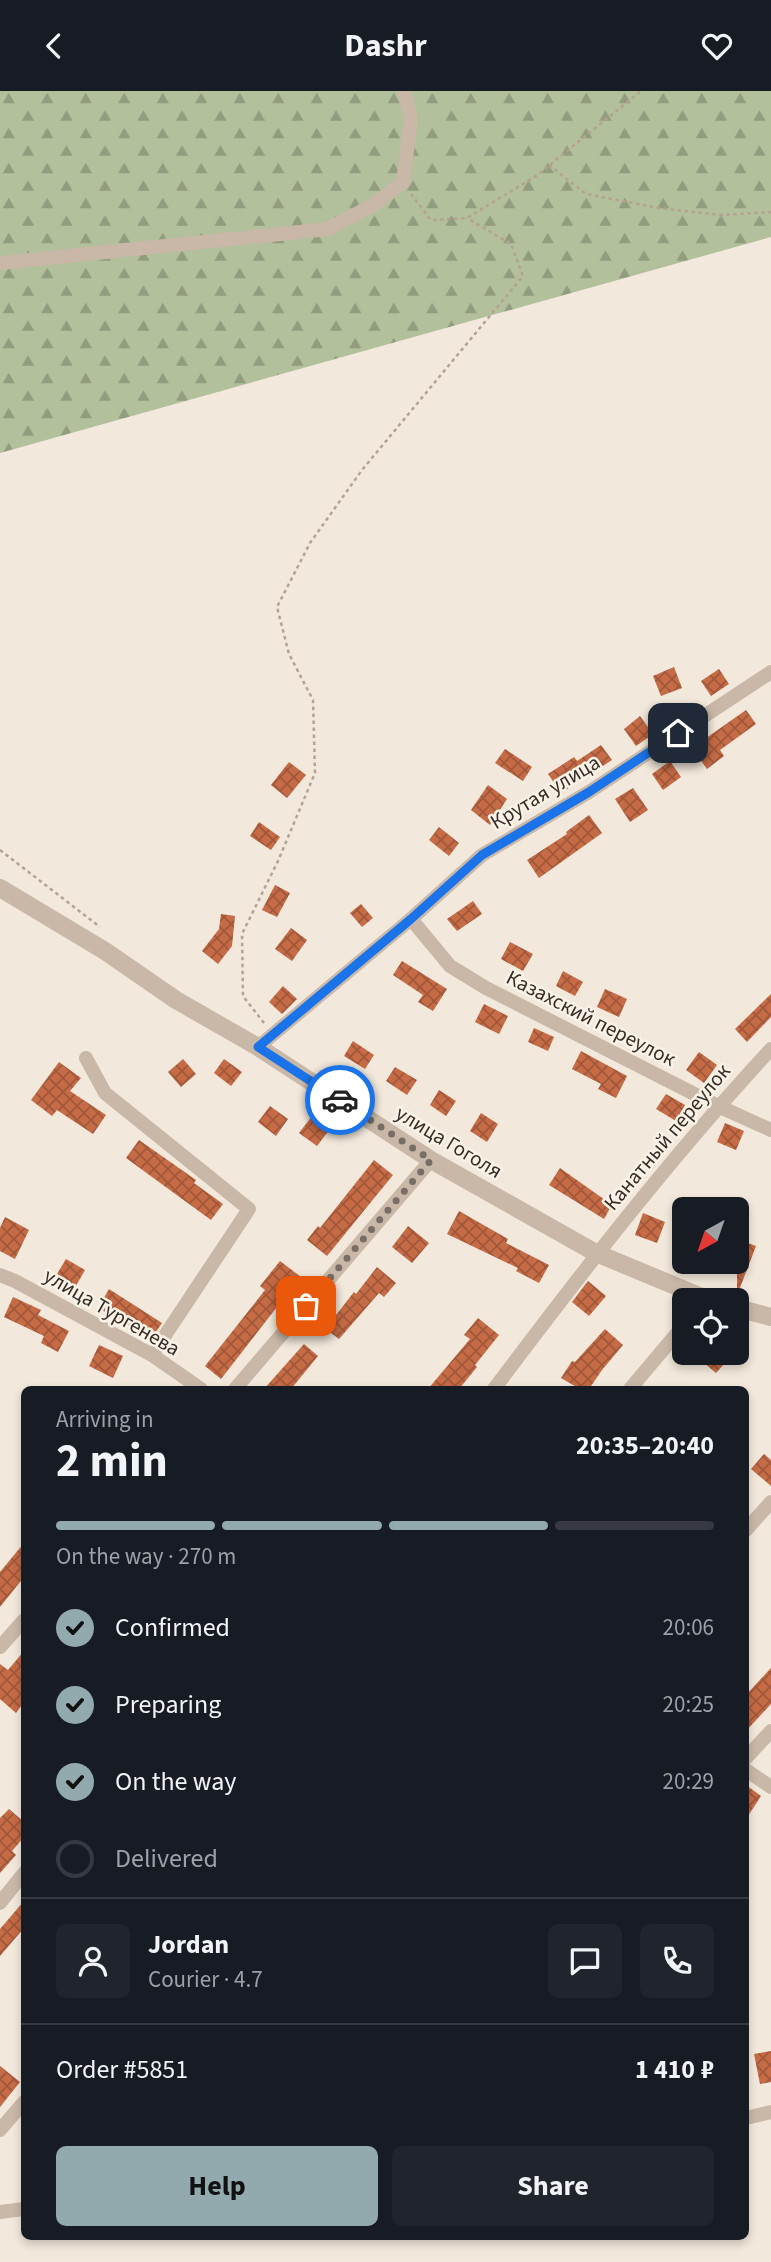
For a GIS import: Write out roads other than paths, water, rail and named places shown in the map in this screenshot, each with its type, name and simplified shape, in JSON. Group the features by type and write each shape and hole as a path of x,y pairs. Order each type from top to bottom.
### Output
{"street":[{"path":"0,263 328,229 373,205 403,183 411,119 404,91"},
{"name":"Крутая улица","path":"258,1047 411,919 482,855 589,792 771,672"},
{"name":"улица Гоголя","path":"0,888 105,951 176,1000 258,1047 431,1160 596,1253 679,1288"},
{"name":"Казахский переулок","path":"411,919 450,966 486,988 718,1106 771,1130"},
{"name":"Канатный переулок","path":"496,1386 596,1253 718,1106 771,1049"},
{"path":"86,1058 105,1093 249,1209 152,1355"},
{"path":"238,1386 431,1160"},
{"name":"улица Тургенева","path":"0,1275 152,1355 197,1386"},
{"path":"749,1311 771,1317"},
{"path":"633,1386 672,1339"},
{"path":"749,1526 771,1502"},
{"path":"0,1647 21,1623"},
{"path":"749,1755 771,1731"},
{"path":"749,1772 771,1787"},
{"path":"0,1903 21,1877"},
{"path":"0,2130 21,2106"},
{"path":"749,2117 771,2112"},
{"path":"0,2212 21,2209"}]}
